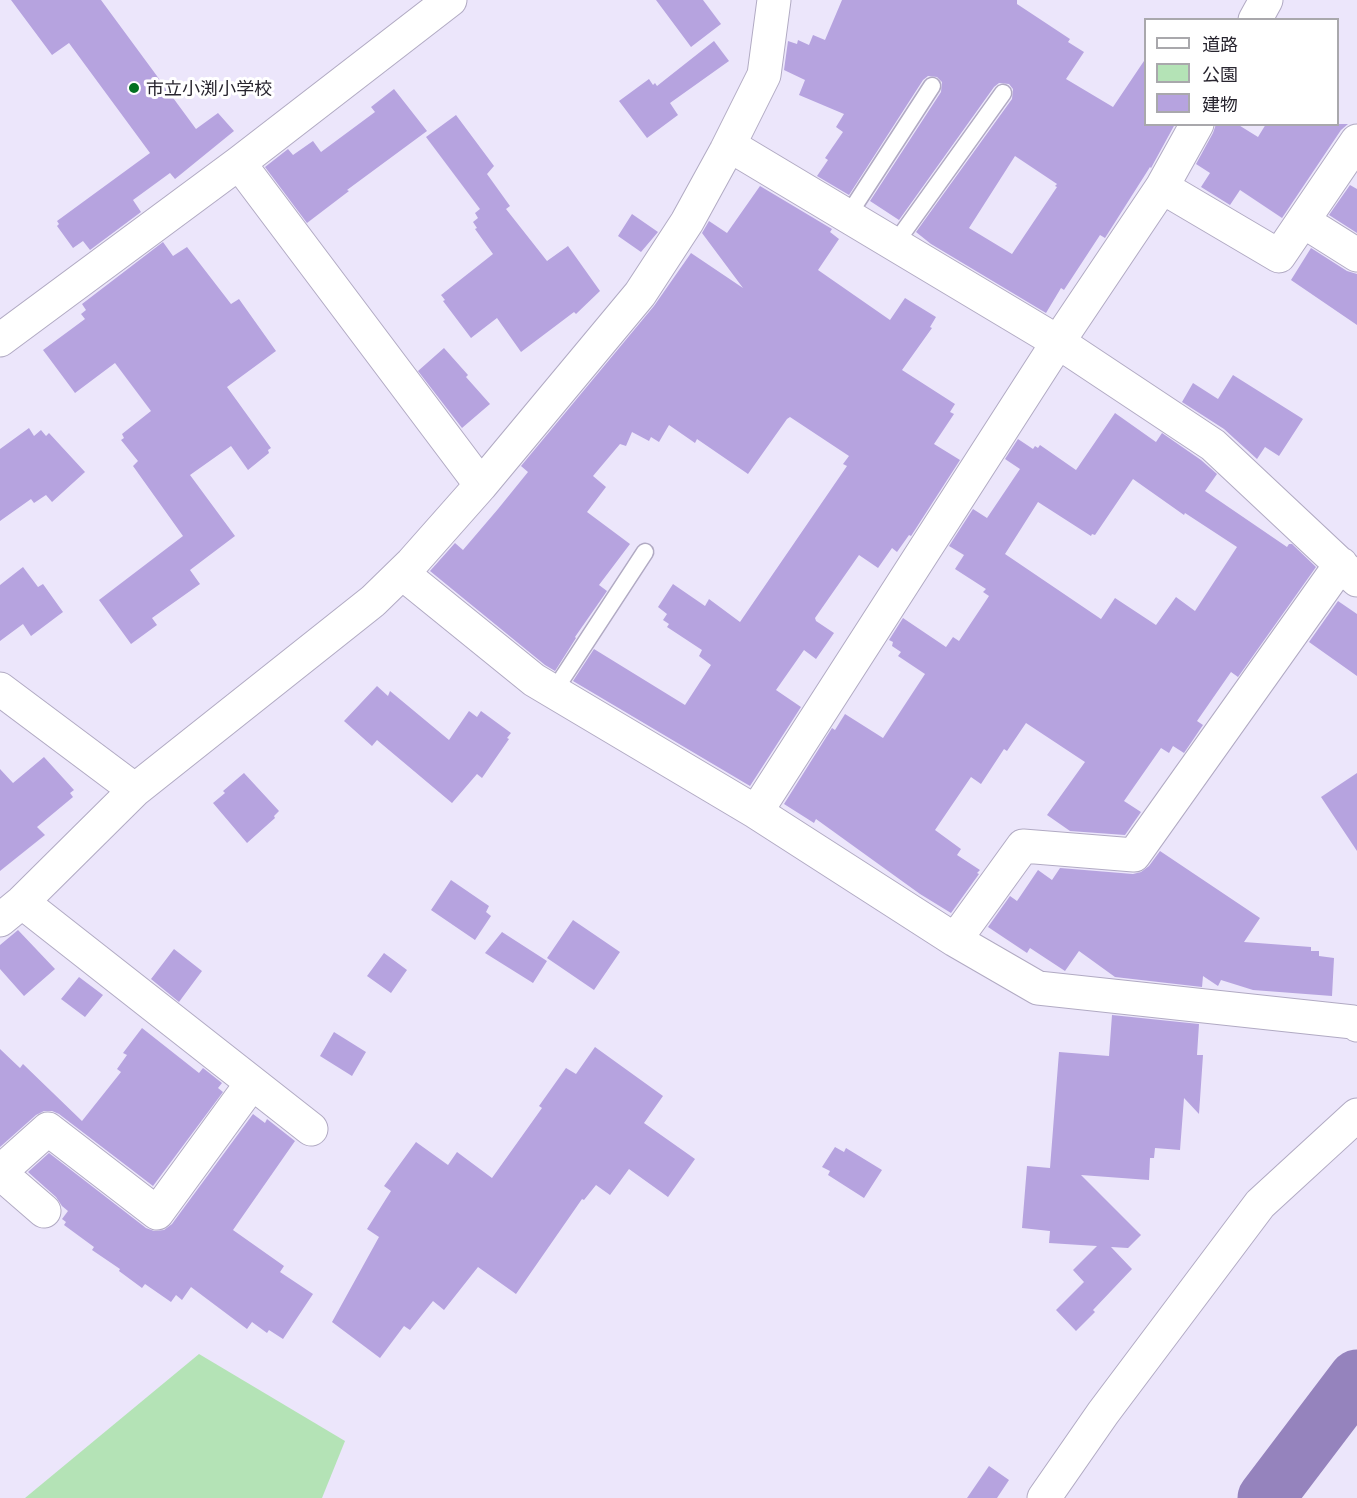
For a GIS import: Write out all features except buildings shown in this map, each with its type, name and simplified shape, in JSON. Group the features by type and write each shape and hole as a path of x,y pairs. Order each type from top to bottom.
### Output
{"street":[{"path":"0,340 239,164 450,0"},
{"path":"1256,18 1266,0"},
{"path":"311,1129 252,1083 11,911 135,790 372,601 402,573 481,485 640,294 687,222 764,75 771,2"},
{"path":"756,812 1058,342 1162,187 1196,126"},
{"path":"1162,187 1279,256 1357,141"},
{"path":"729,145 1058,342 1213,445 1349,572 1134,855 1023,846 955,940"},
{"path":"239,164 481,485"},
{"path":"1303,221 1357,255"},
{"path":"402,573 534,680 756,812 955,940 1038,988 1353,1022 1357,1025"},
{"path":"0,689 135,790"},
{"path":"44,1211 0,1172 48,1129 157,1213 252,1083"},
{"path":"1044,1498 1102,1413 1260,1204 1357,1115"}],"lane":[{"path":"848,217 932,86"},
{"path":"894,245 1003,93"},
{"path":"554,691 645,552"}],"green space":[{"path":"199,1354 345,1441 322,1498 25,1498"}],"waterway":[{"path":"1266,1498 1357,1378"}],"place":[{"name":"市立小渕小学校","path":"134,88"}]}
